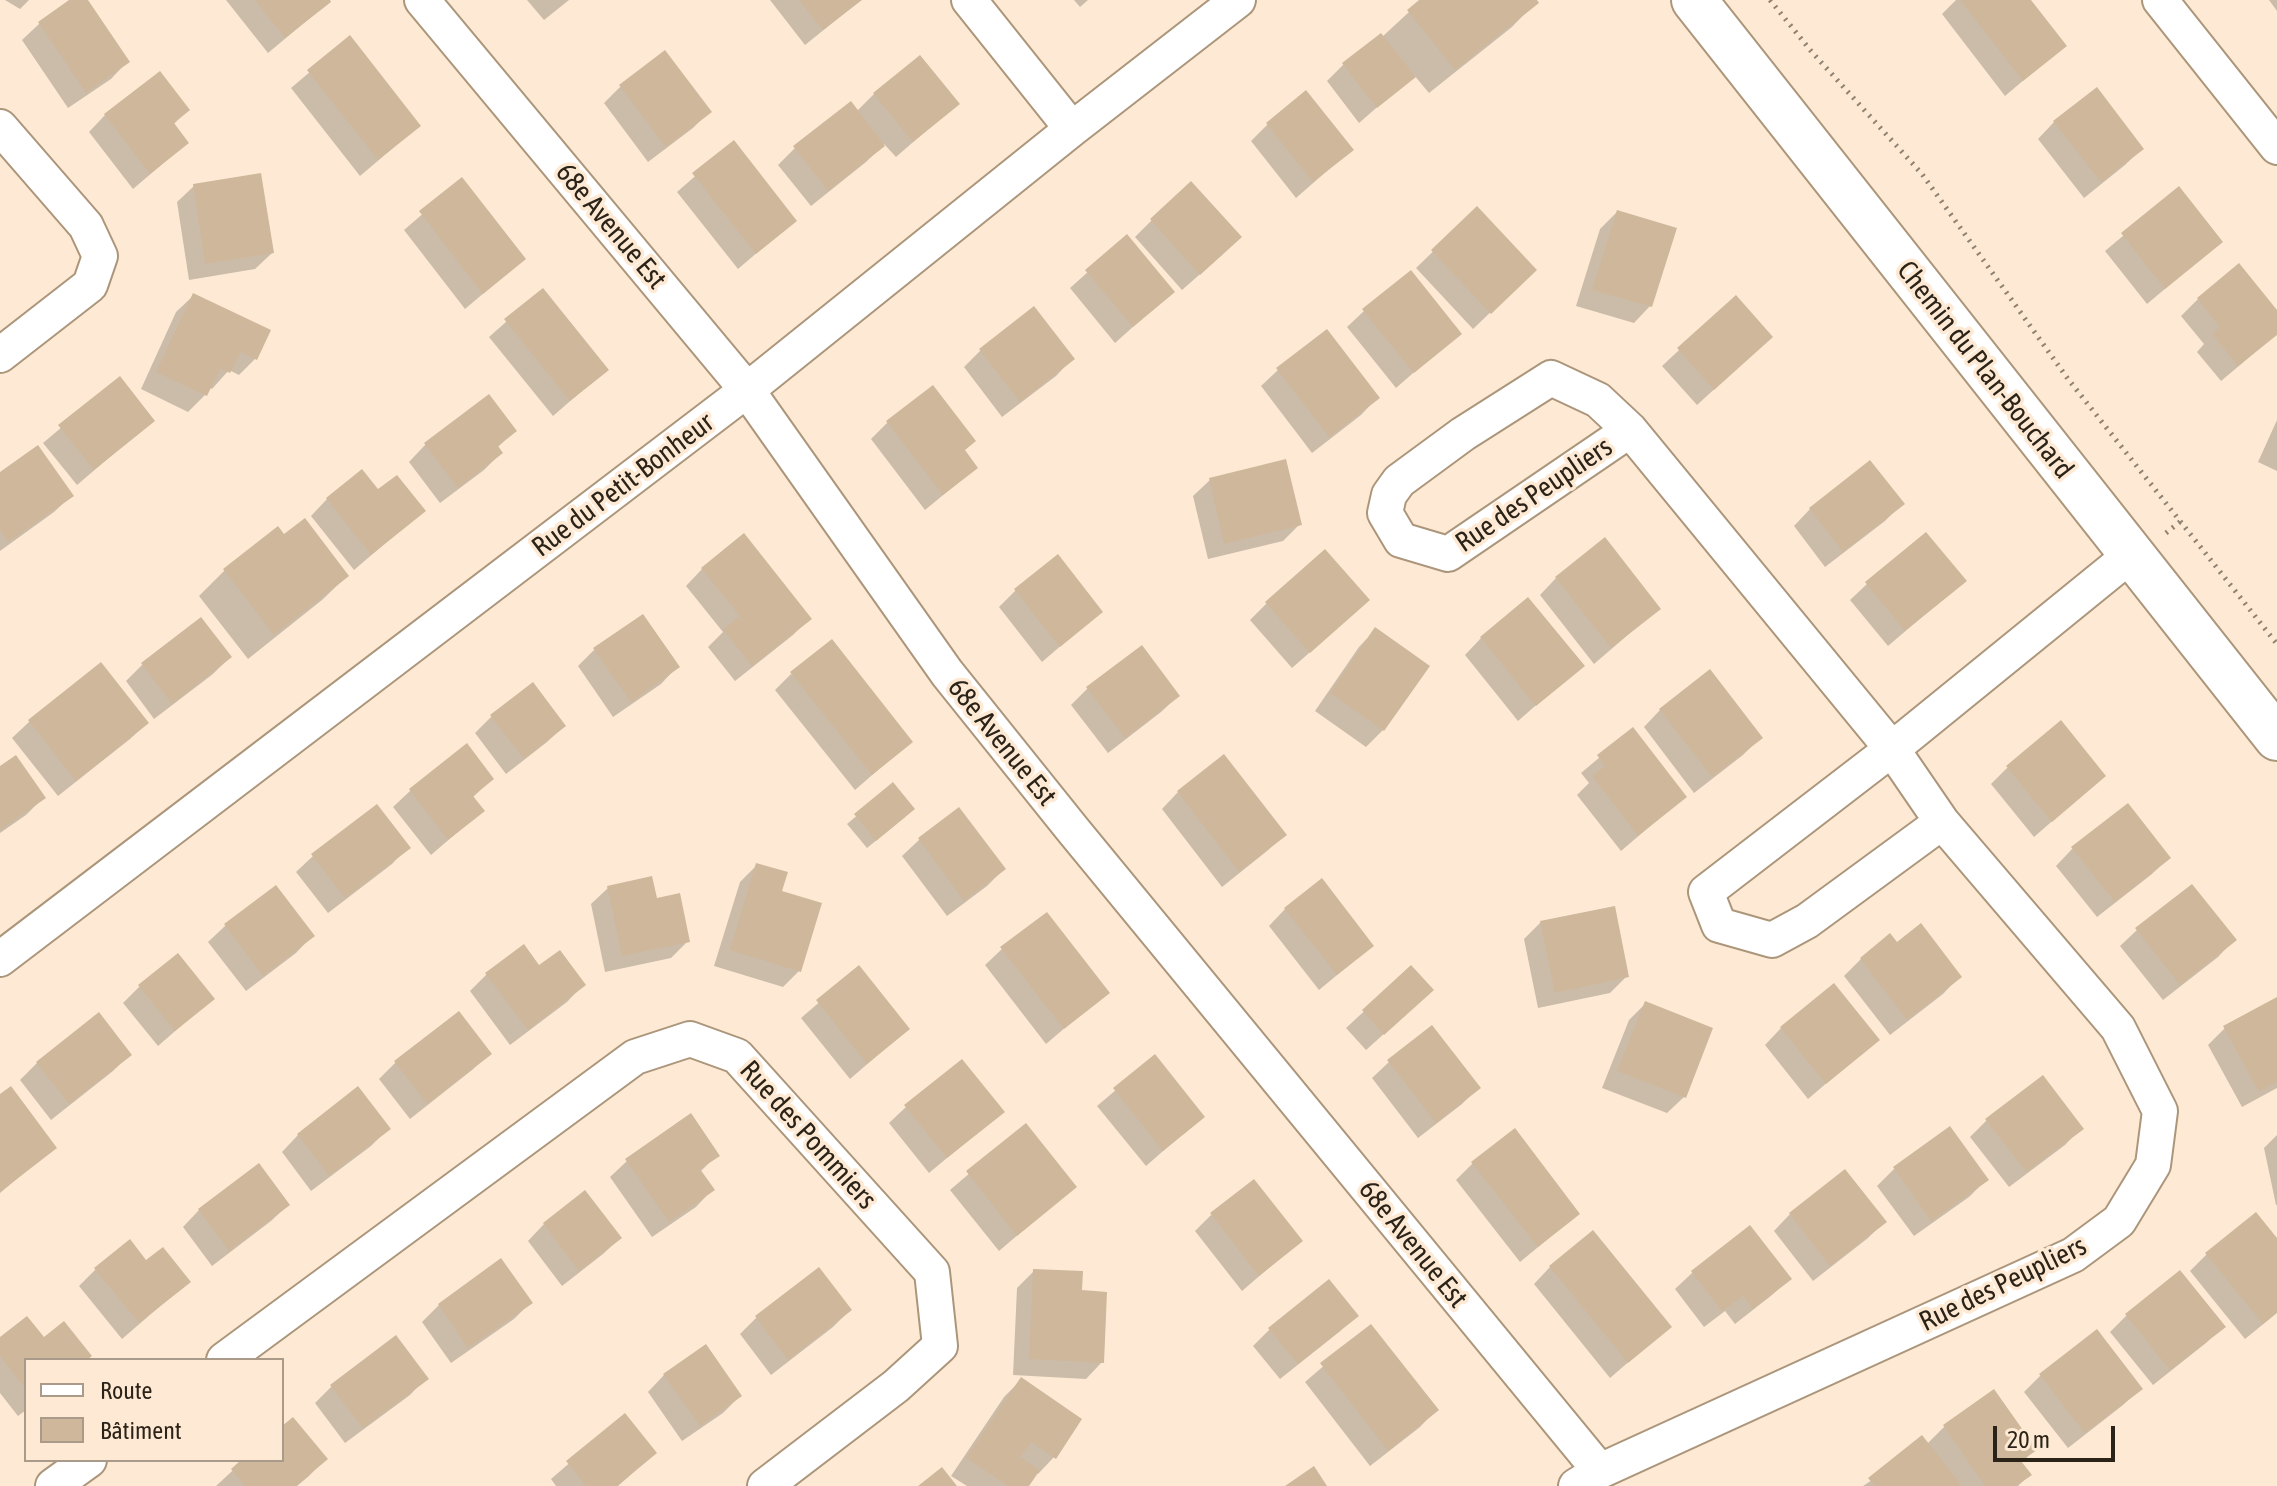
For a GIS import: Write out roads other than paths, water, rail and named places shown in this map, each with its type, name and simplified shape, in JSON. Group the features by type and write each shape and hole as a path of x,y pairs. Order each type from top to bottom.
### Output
{"street":[{"name":"68e Avenue Est","path":"422,0 747,390 947,673 1588,1479"},
{"path":"969,0 1072,129"},
{"name":"Rue du Petit-Bonheur","path":"0,959 747,390 1238,0"},
{"name":"Chemin du Plan-Bouchard","path":"1694,0 2148,544 2277,738"},
{"path":"2160,0 2277,147"},
{"path":"0,127 86,226 100,256 90,285 0,355"},
{"name":"Rue des Peupliers","path":"1588,1479 2073,1255 2119,1221 2153,1165 2160,1111 2118,1028 1942,822 1892,749 1630,430 1598,400 1551,378 1463,434 1399,481 1389,495 1385,513 1401,540 1448,554 1630,430"},
{"path":"1942,822 1807,921 1772,940 1719,925 1706,892 1892,749 2148,544"},
{"name":"Rue des Pommiers","path":"227,1358 635,1057 690,1039 737,1056 932,1272 940,1346 896,1386 765,1486"},
{"path":"53,1486 86,1462"}]}
